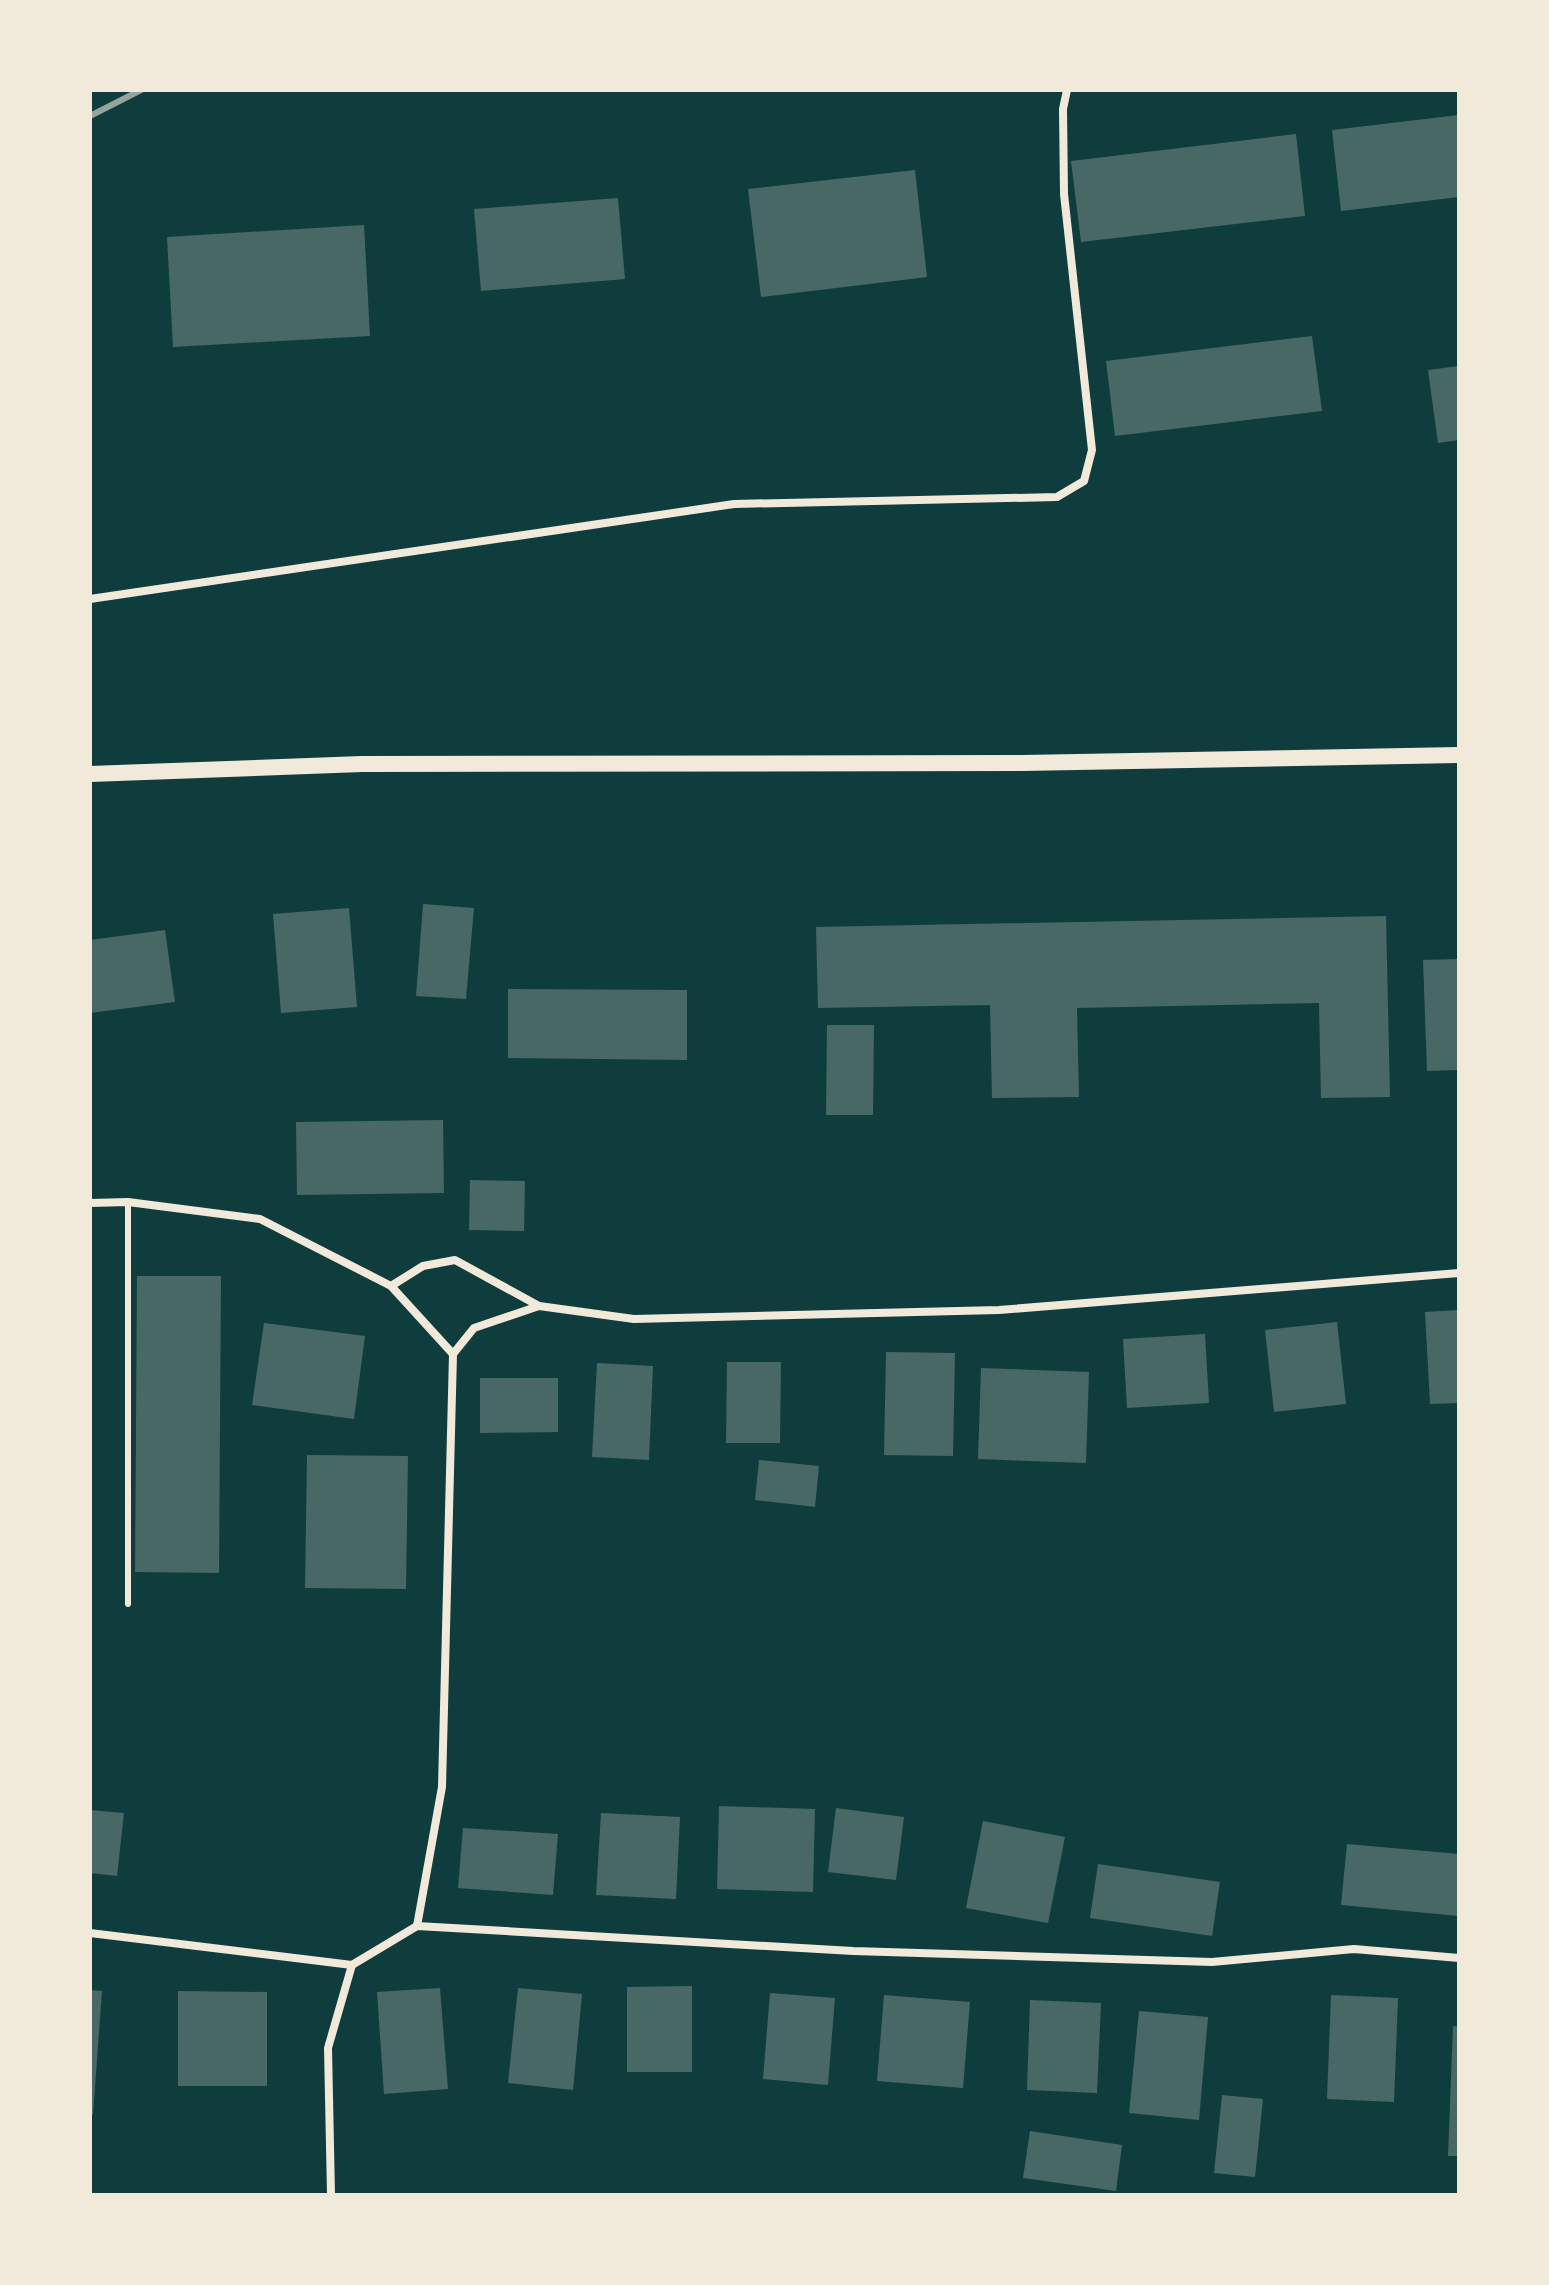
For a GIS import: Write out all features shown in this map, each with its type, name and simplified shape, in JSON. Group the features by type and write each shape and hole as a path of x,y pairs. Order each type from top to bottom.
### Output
{"main road":[{"path":"90,774 362,764 1022,763 1459,755"}],"street":[{"path":"90,599 734,504 1057,497 1084,481 1092,450 1064,194 1063,109 1067,90"},
{"path":"90,1203 128,1202 260,1219 391,1286 453,1354"},
{"path":"391,1286 423,1266 455,1260 539,1306 634,1319 999,1310 1459,1273"},
{"path":"417,1926 442,1787 453,1354 474,1328 539,1306"},
{"path":"90,1933 352,1965 417,1926 853,1951 1212,1962 1354,1949 1459,1958"},
{"path":"331,2195 328,2048 352,1965"}],"lane":[{"path":"128,1202 128,1604"}],"building":[{"path":"1459,115 1459,197 1341,211 1332,130"},
{"path":"1296,134 1305,216 1081,242 1071,161"},
{"path":"915,170 927,277 761,297 748,189"},
{"path":"618,198 625,279 481,291 474,209"},
{"path":"364,225 370,336 173,347 167,237"},
{"path":"1312,336 1322,411 1115,436 1106,361"},
{"path":"1459,366 1459,440 1438,443 1428,370"},
{"path":"423,904 474,908 466,999 416,996"},
{"path":"349,908 357,1007 281,1013 273,914"},
{"path":"1386,916 1390,1097 1321,1098 1319,1003 1077,1008 1079,1097 992,1098 990,1005 818,1008 816,927"},
{"path":"165,930 175,1002 90,1013 90,940"},
{"path":"1459,959 1459,1070 1427,1071 1423,960"},
{"path":"508,989 687,990 687,1060 508,1058"},
{"path":"827,1025 874,1025 873,1115 826,1115"},
{"path":"443,1120 444,1193 297,1195 296,1122"},
{"path":"470,1180 525,1181 524,1231 469,1230"},
{"path":"137,1276 221,1276 219,1573 135,1572"},
{"path":"1459,1310 1459,1403 1430,1404 1425,1312"},
{"path":"1337,1322 1346,1404 1274,1412 1265,1330"},
{"path":"264,1323 365,1336 354,1419 252,1405"},
{"path":"1205,1334 1209,1403 1127,1408 1123,1339"},
{"path":"886,1352 955,1353 953,1456 884,1455"},
{"path":"727,1362 781,1362 780,1443 726,1443"},
{"path":"597,1363 653,1366 649,1460 592,1457"},
{"path":"981,1368 1089,1372 1086,1463 978,1459"},
{"path":"480,1378 558,1378 558,1432 480,1433"},
{"path":"307,1455 408,1456 406,1589 305,1588"},
{"path":"759,1460 819,1466 815,1507 755,1500"},
{"path":"719,1806 815,1809 813,1892 717,1889"},
{"path":"836,1808 904,1817 896,1880 828,1872"},
{"path":"90,1810 124,1813 117,1876 90,1873"},
{"path":"601,1813 680,1817 676,1899 596,1895"},
{"path":"983,1821 1065,1837 1048,1923 966,1908"},
{"path":"463,1828 558,1834 553,1895 458,1888"},
{"path":"1347,1844 1459,1854 1459,1916 1341,1905"},
{"path":"1098,1864 1220,1882 1212,1936 1090,1918"},
{"path":"692,1986 692,2072 627,2072 627,1987"},
{"path":"440,1988 448,2089 384,2094 377,1992"},
{"path":"518,1988 582,1994 573,2090 508,2083"},
{"path":"90,1990 102,1991 93,2115 90,2114"},
{"path":"178,1991 267,1992 267,2086 178,2086"},
{"path":"770,1993 835,1998 828,2085 763,2079"},
{"path":"884,1995 970,2002 963,2088 877,2081"},
{"path":"1331,1995 1398,1998 1394,2102 1327,2099"},
{"path":"1030,2000 1101,2003 1097,2093 1027,2090"},
{"path":"1139,2011 1208,2017 1199,2120 1129,2113"},
{"path":"1453,2026 1459,2027 1459,2156 1448,2156"},
{"path":"1222,2095 1263,2099 1255,2177 1214,2173"},
{"path":"1030,2131 1122,2145 1116,2191 1023,2178"}],"railway":[{"path":"90,116 141,90"}]}
